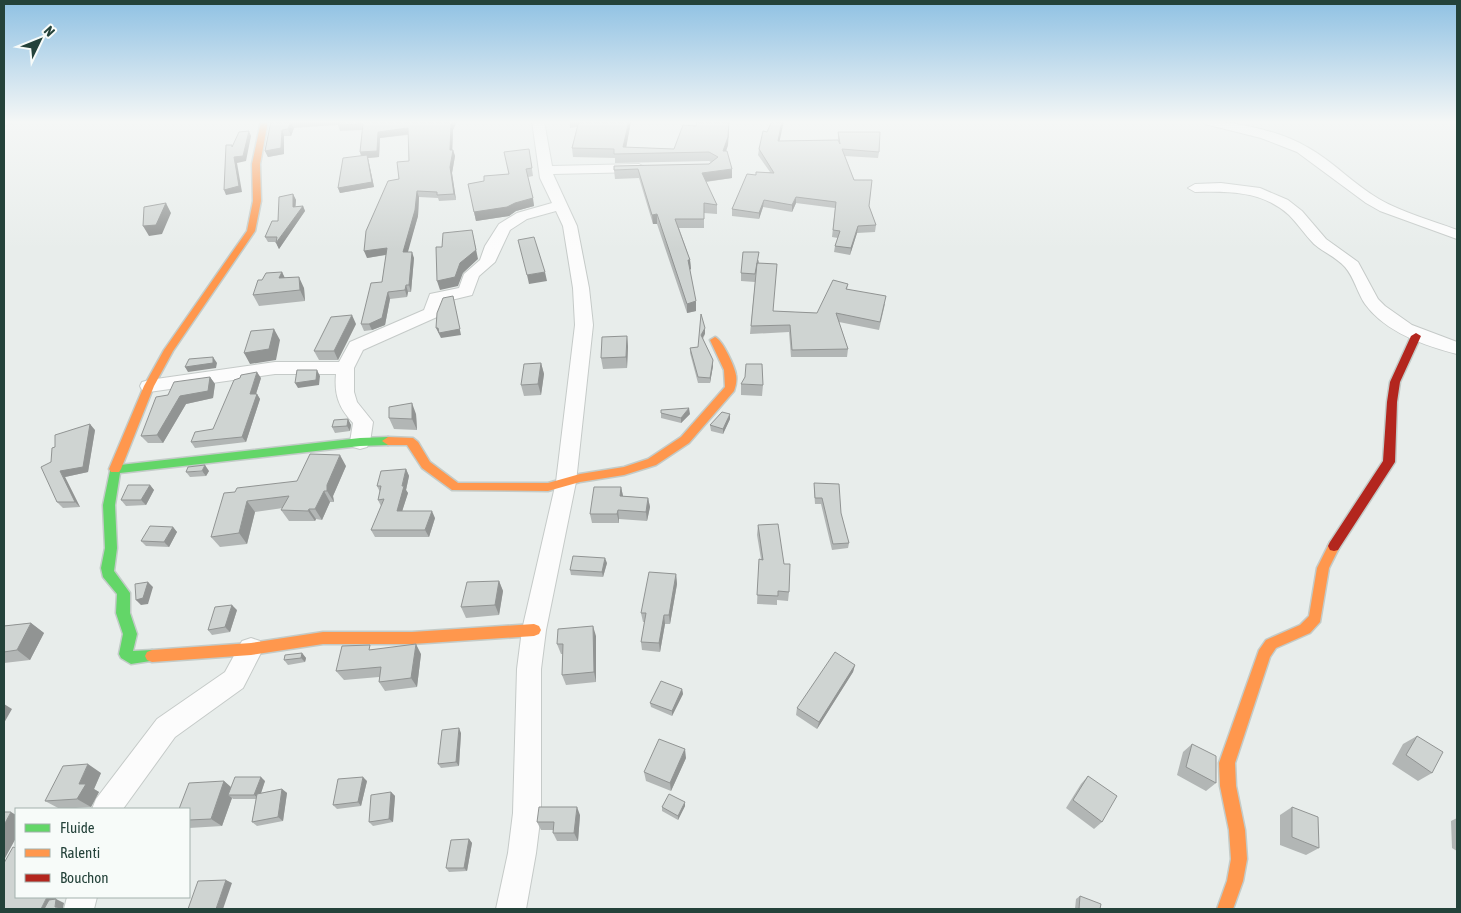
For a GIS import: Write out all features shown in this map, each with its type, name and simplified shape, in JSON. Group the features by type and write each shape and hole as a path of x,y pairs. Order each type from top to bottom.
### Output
{"street":[{"path":"256,164 257,201 251,232 176,338 149,386 116,469 109,505 111,548 107,568 124,593 123,613 130,634 126,654 131,658 251,649 323,638 412,638 534,630"},
{"path":"511,909 522,853 527,812 529,669 534,630 566,482 584,325 582,288 570,226 560,206 545,164"},
{"path":"1322,164 1385,208 1457,235"},
{"path":"546,170 651,168"},
{"path":"1196,188 1230,187 1243,189 1265,195 1286,205 1320,242 1352,265 1377,309 1416,336 1457,348"},
{"path":"360,442 363,422 353,413 344,394 345,368 356,346 431,313 436,298 466,292 472,274 487,262 492,246 504,227 522,216 560,206"},
{"path":"1226,909 1238,869 1240,852 1226,780 1230,754 1264,654 1271,644 1305,629 1315,618 1323,568 1328,554 1389,462 1391,415 1396,381 1416,336"},
{"path":"116,469 360,442 409,441 414,445 426,465 459,488 548,487 638,468 652,462 685,440 730,388 733,373 714,340"},
{"path":"149,386 274,368 345,368"},
{"path":"107,808 166,728 176,719 228,685 240,672 251,649"}],"building":[{"path":"225,164 235,164 239,186 224,190"},
{"path":"342,164 369,164 372,182 338,188"},
{"path":"397,164 451,164 454,194 437,195 437,192 417,191 415,210 403,252 412,252 409,285 406,285 405,290 388,292 382,318 369,324 361,324 371,283 382,282 387,248 364,251 366,231 388,181 399,179"},
{"path":"507,164 531,164 532,168 526,169 533,198 507,207 474,212 468,184 484,181 484,176 509,174"},
{"path":"731,164 732,169 702,173 717,205 704,203 704,219 675,219 690,260 688,260 696,301 687,304 657,214 652,215 638,169 614,170 614,166"},
{"path":"768,164 848,164 854,180 872,180 869,206 876,225 858,226 851,248 835,246 840,231 833,230 836,202 796,197 792,205 764,200 759,213 732,209 747,174 756,175 756,172 774,173"},
{"path":"293,194 293,207 303,206 276,243 277,237 265,237 272,221 278,221 279,197"},
{"path":"166,203 156,225 143,226 144,207"},
{"path":"472,230 476,250 460,263 455,277 437,281 436,247 442,247 443,233"},
{"path":"534,237 545,272 527,275 518,240"},
{"path":"743,252 759,252 755,274 741,273"},
{"path":"757,263 777,264 773,311 817,313 833,280 848,284 846,289 886,296 880,322 836,313 848,349 792,350 790,325 751,326"},
{"path":"282,272 279,278 299,277 300,290 253,295 258,280 262,280 266,273"},
{"path":"453,296 460,329 439,333 438,328 436,328 437,313 443,298"},
{"path":"701,314 705,328 701,335 713,360 710,378 698,377 690,348 698,347"},
{"path":"352,315 334,351 314,351 331,317"},
{"path":"274,329 269,349 244,353 251,331"},
{"path":"627,336 626,357 601,358 602,337"},
{"path":"213,357 213,363 185,367 189,359"},
{"path":"541,363 538,384 521,385 524,364"},
{"path":"746,364 762,364 763,385 741,384 745,377"},
{"path":"297,370 317,370 316,380 295,383"},
{"path":"257,372 250,394 257,394 242,437 191,442 195,432 213,429 234,380 240,378 241,375"},
{"path":"210,377 208,391 180,396 157,435 141,436 156,397 168,395 174,382"},
{"path":"412,403 412,419 389,418 389,407"},
{"path":"689,408 681,418 661,413 661,410"},
{"path":"722,412 730,414 723,429 710,425"},
{"path":"348,419 347,426 332,427 334,420"},
{"path":"90,424 83,467 60,471 75,502 57,502 41,467 51,462 52,448 55,447 55,435"},
{"path":"310,454 340,455 327,485 327,491 324,491 315,509 309,509 308,511 281,510 289,496 247,501 239,533 211,537 224,493 235,492 237,488 297,481"},
{"path":"205,465 202,471 186,472 188,467"},
{"path":"406,469 402,486 404,486 397,511 432,511 425,530 371,530 384,499 378,500 381,486 377,486 381,471"},
{"path":"814,483 839,484 841,513 849,543 833,544 822,498 815,498"},
{"path":"128,485 150,485 141,500 121,500"},
{"path":"594,487 621,487 620,496 648,498 646,512 618,510 617,514 590,514"},
{"path":"778,524 784,564 790,564 789,592 778,591 778,596 757,595 759,559 763,560 758,525"},
{"path":"150,526 173,527 164,542 141,541"},
{"path":"573,556 605,558 602,572 570,570"},
{"path":"649,572 676,574 669,615 664,615 659,643 641,642 646,613 641,613"},
{"path":"499,581 495,605 461,607 467,582"},
{"path":"148,582 143,598 136,600 135,584"},
{"path":"232,605 225,627 208,630 215,607"},
{"path":"31,623 17,650 4,652 4,626"},
{"path":"593,626 594,672 562,675 563,644 557,644 558,629"},
{"path":"416,644 411,678 379,682 381,667 336,671 342,646 370,645 369,650"},
{"path":"835,652 855,665 819,722 797,708"},
{"path":"302,653 301,658 284,660 285,655"},
{"path":"661,681 682,689 672,711 650,703"},
{"path":"459,728 456,762 438,764 442,730"},
{"path":"1417,736 1443,752 1432,773 1406,755"},
{"path":"659,739 685,749 670,783 644,772"},
{"path":"1192,744 1216,756 1216,783 1186,767"},
{"path":"88,764 79,784 86,784 77,799 45,801 63,766"},
{"path":"1088,776 1117,796 1102,822 1073,800"},
{"path":"235,777 261,777 254,795 228,795"},
{"path":"363,777 358,802 333,805 338,779"},
{"path":"224,781 211,819 190,820 190,808 179,808 189,783"},
{"path":"282,789 278,817 252,822 257,794"},
{"path":"391,792 389,819 369,822 371,795"},
{"path":"669,794 685,802 678,816 662,807"},
{"path":"539,807 577,807 574,833 553,833 554,822 537,822"},
{"path":"1292,807 1318,817 1319,848 1292,837"},
{"path":"4,812 11,812 4,825"},
{"path":"469,839 464,868 446,868 451,840"},
{"path":"13,847 15,848 15,898 46,898 41,909 4,909 4,863"},
{"path":"226,880 216,909 188,909 198,881"},
{"path":"1080,896 1101,904 1100,909 1079,909"},
{"path":"56,899 55,907 62,909 44,909 49,900"}],"traffic: fast":[{"path":"152,656 131,658 126,654 130,634 123,613 124,593 108,573 107,568 111,548 109,505 115,469 360,442 388,441"}],"traffic: slow":[{"path":"115,469 149,386 169,350 251,231 257,201 256,164"},
{"path":"388,441 409,441 414,445 426,465 456,487 548,487 580,478 624,471 652,462 685,440 730,388 731,376 715,340"},
{"path":"1225,909 1235,881 1239,859 1237,830 1228,786 1227,763 1264,654 1271,644 1305,629 1315,618 1323,568 1334,546"},
{"path":"152,656 251,649 323,638 412,638 534,630"}],"traffic: jam":[{"path":"1334,546 1389,462 1395,382 1416,336"}]}
